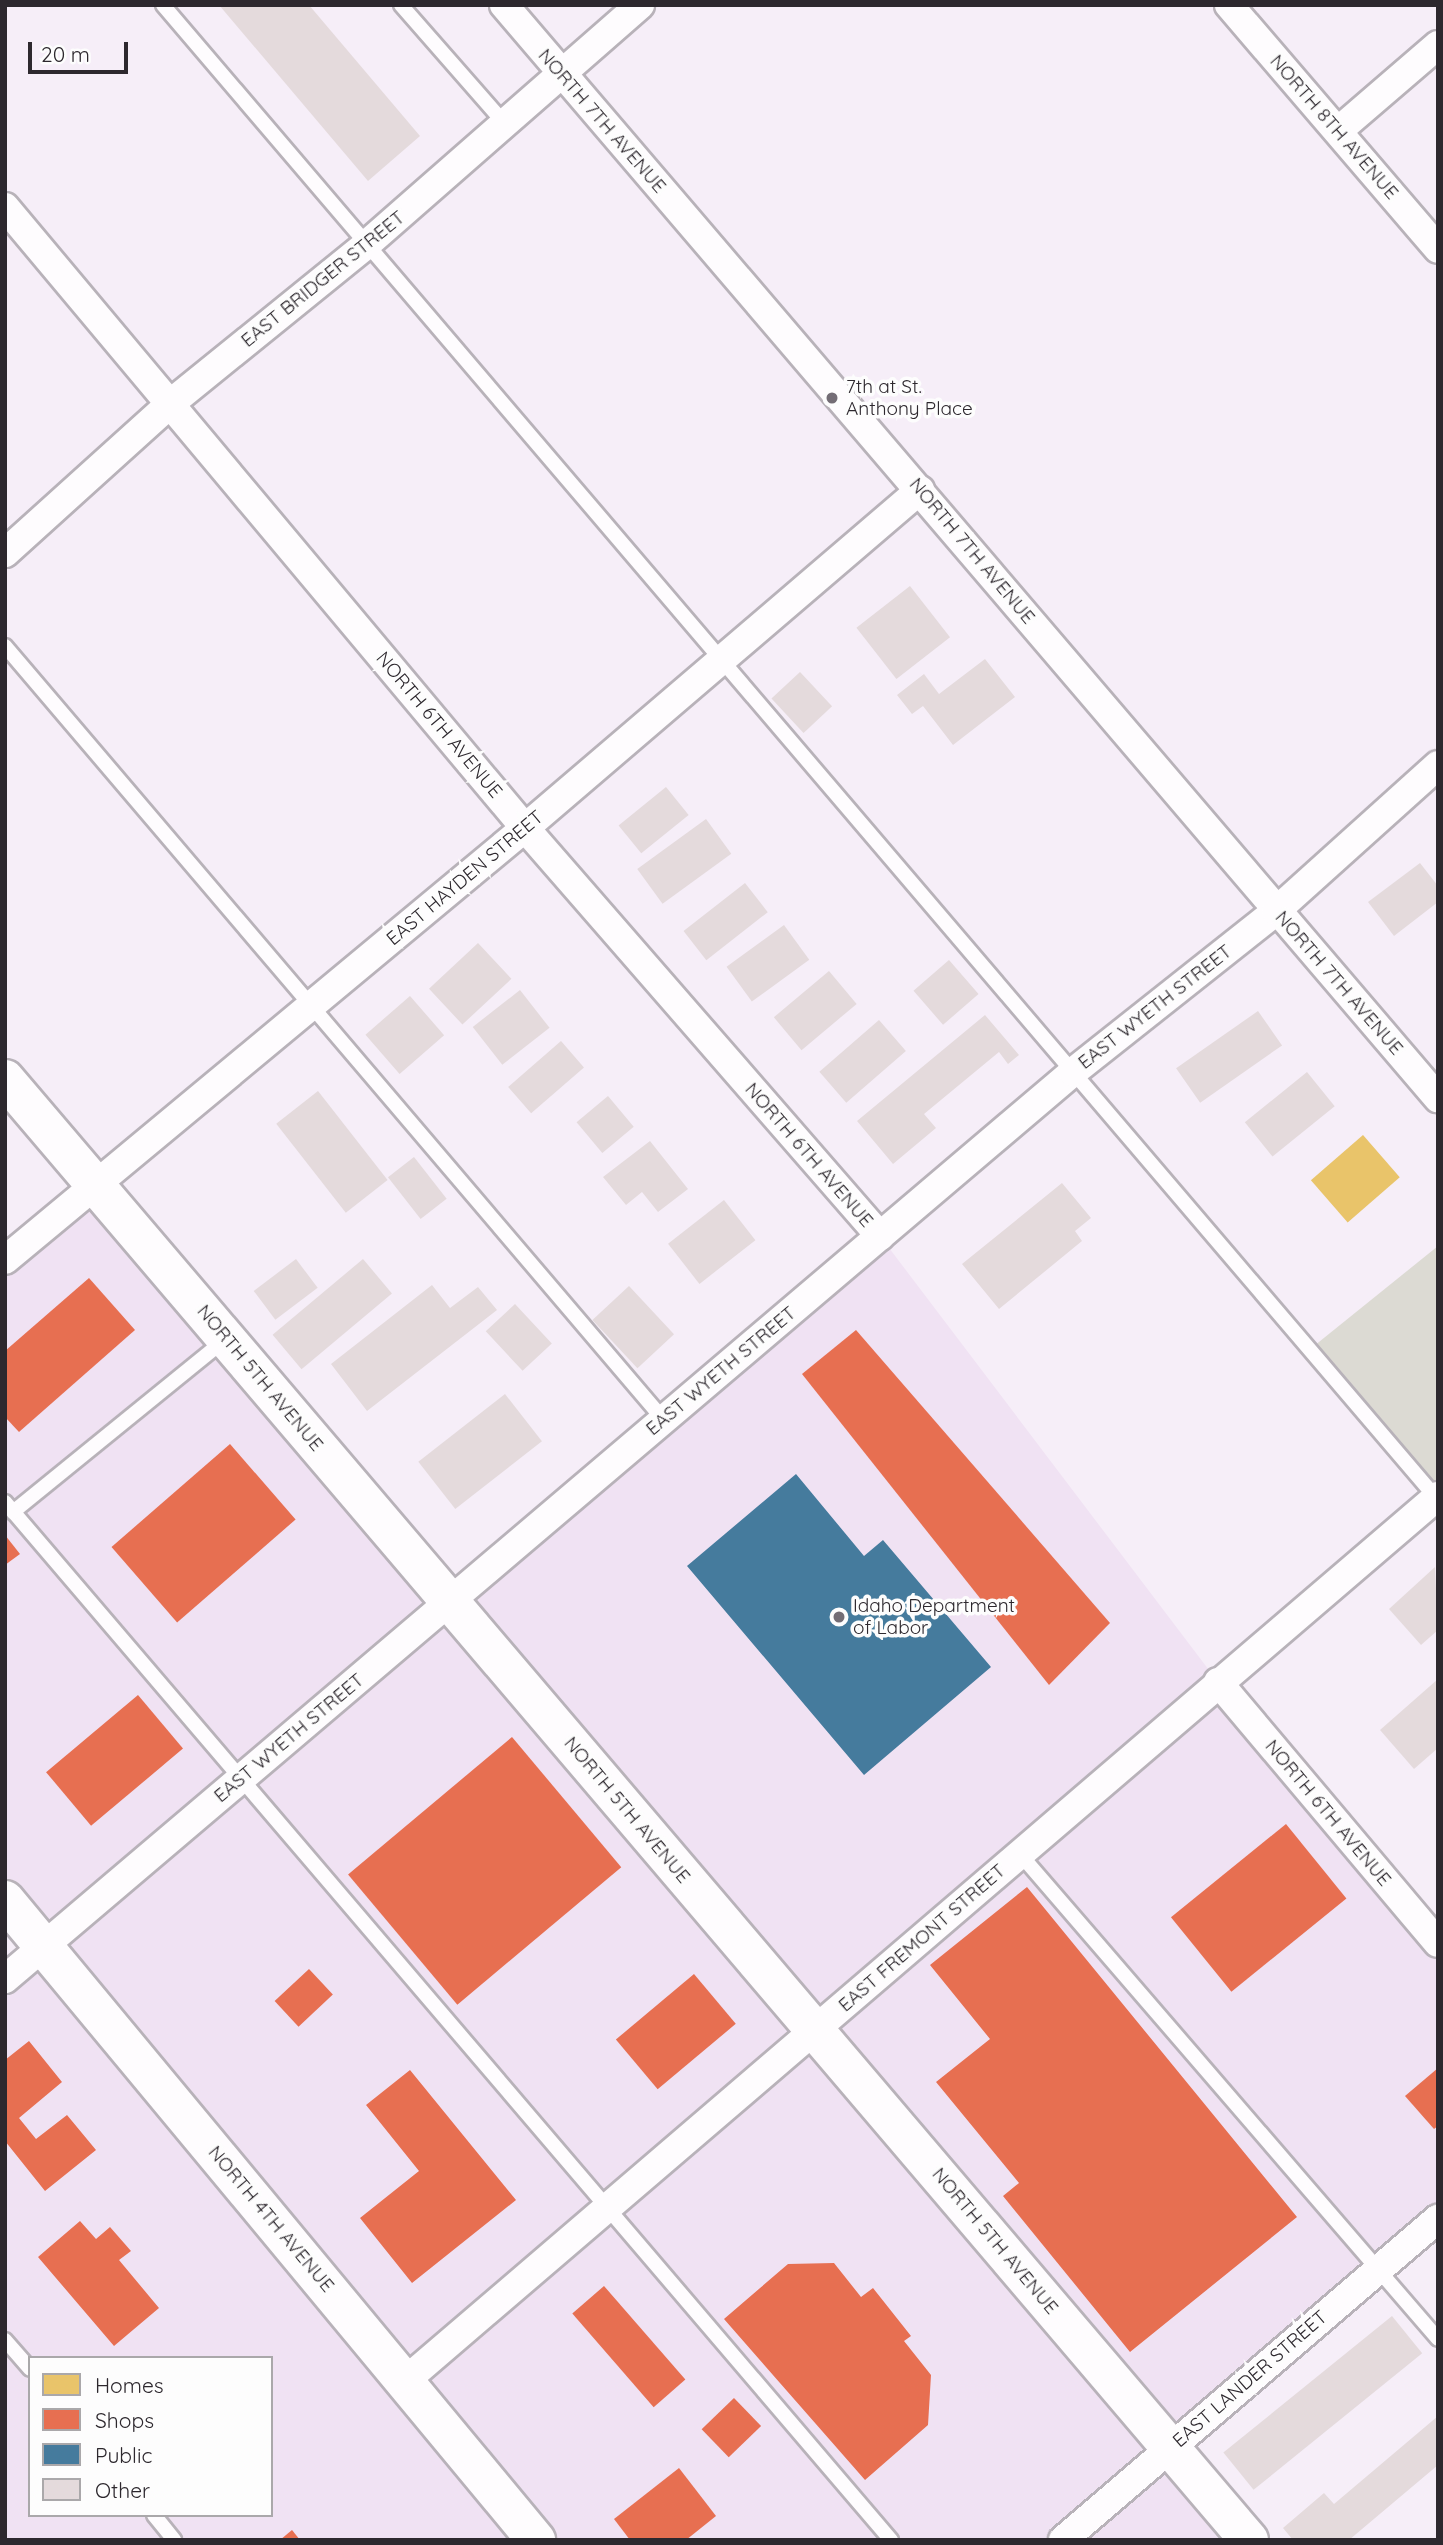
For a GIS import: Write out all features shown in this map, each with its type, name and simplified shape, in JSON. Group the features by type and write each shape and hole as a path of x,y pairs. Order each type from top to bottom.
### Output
{"main road":[{"name":"NORTH 5TH AVENUE","path":"5,1080 1249,2540"},
{"name":"NORTH 4TH AVENUE","path":"5,1900 536,2540"}],"street":[{"name":"NORTH 7TH AVENUE","path":"504,5 1438,1098"},
{"name":"EAST BRIDGER STREET","path":"5,553 171,403 367,244 640,5"},
{"name":"NORTH 8TH AVENUE","path":"1229,5 1438,249"},
{"path":"1338,131 1438,45"},
{"name":"NORTH 6TH AVENUE","path":"5,207 524,828 880,1236"},
{"name":"EAST HAYDEN STREET","path":"5,1260 524,828 920,489"},
{"name":"EAST WYETH STREET","path":"5,1979 1073,1072 1276,911 1438,765"},
{"name":"EAST FREMONT STREET","path":"405,2381 1218,1682 1437,1498"},
{"name":"NORTH 6TH AVENUE","path":"1218,1682 1438,1943"},
{"name":"EAST LANDER STREET","path":"1063,2540 1438,2219"}],"lane":[{"path":"163,5 1437,1498"},
{"path":"401,5 506,125"},
{"path":"5,646 664,1420"},
{"path":"227,1339 9,1507 891,2540"},
{"path":"1020,1854 1438,2339"},
{"path":"5,2340 28,2367"},
{"path":"156,2517 174,2540"}],"shaded area":[{"path":"94,1184 450,1601 880,1236 1218,1682 1438,1943 1438,2221 1171,2447 1249,2540 5,2540 5,1979 44,1946 5,1900 5,1259"},
{"path":"1438,1246 1438,1496 1309,1350"}],"building: Homes":[{"path":"1363,1135 1400,1177 1348,1223 1311,1180"}],"building: Shops":[{"path":"89,1278 135,1330 19,1432 5,1417 5,1351"},
{"path":"856,1330 1110,1623 1049,1685 802,1374"},
{"path":"230,1444 296,1519 177,1622 112,1547"},
{"path":"5,1535 20,1554 5,1565"},
{"path":"138,1695 183,1749 91,1826 46,1772"},
{"path":"512,1737 621,1867 457,2005 348,1875"},
{"path":"1286,1824 1346,1899 1231,1992 1171,1917"},
{"path":"1027,1887 1297,2217 1130,2352 1003,2196 1019,2183 936,2082 990,2039 930,1965"},
{"path":"309,1969 333,1995 298,2027 275,2001"},
{"path":"694,1974 736,2024 658,2089 616,2040"},
{"path":"29,2041 62,2082 19,2118 36,2139 67,2115 96,2150 45,2191 5,2141 5,2060"},
{"path":"1438,2068 1438,2126 1434,2129 1405,2096"},
{"path":"410,2070 516,2200 412,2283 360,2218 419,2171 366,2105"},
{"path":"80,2221 96,2239 110,2227 131,2251 119,2260 159,2308 114,2346 38,2257"},
{"path":"834,2263 861,2297 873,2288 911,2336 904,2341 931,2375 928,2425 865,2480 724,2319 788,2264"},
{"path":"604,2286 685,2380 654,2407 572,2314"},
{"path":"734,2398 761,2426 729,2457 702,2429"},
{"path":"679,2468 716,2516 686,2540 630,2540 614,2519"},
{"path":"292,2530 300,2540 280,2540"}],"building: Public":[{"name":"Idaho Department of Labor","path":"796,1474 864,1556 883,1540 991,1667 864,1775 687,1566"}],"building: Other":[{"path":"219,5 309,5 420,136 368,181"},
{"path":"910,586 950,637 896,679 856,628"},
{"path":"985,659 1015,697 953,745 923,706 912,714 897,695 924,674 939,694"},
{"path":"800,672 832,706 804,733 771,699"},
{"path":"666,787 689,815 641,853 619,825"},
{"path":"706,819 731,854 663,904 637,869"},
{"path":"1420,863 1438,886 1438,902 1394,936 1368,902"},
{"path":"745,883 768,912 706,960 684,931"},
{"path":"784,925 809,960 752,1002 727,967"},
{"path":"478,943 511,979 462,1025 429,989"},
{"path":"949,960 979,994 943,1025 914,991"},
{"path":"829,971 857,1004 801,1050 774,1017"},
{"path":"520,990 550,1028 502,1065 473,1027"},
{"path":"410,996 444,1035 400,1074 365,1035"},
{"path":"1258,1011 1282,1045 1200,1103 1176,1068"},
{"path":"985,1015 1019,1055 1008,1064 999,1052 924,1114 936,1128 893,1164 857,1121"},
{"path":"879,1020 906,1051 846,1103 819,1072"},
{"path":"561,1041 584,1067 531,1113 508,1087"},
{"path":"1307,1072 1335,1106 1273,1157 1245,1122"},
{"path":"318,1091 388,1180 346,1213 276,1124"},
{"path":"608,1096 634,1127 602,1153 577,1122"},
{"path":"650,1141 688,1189 658,1212 642,1192 626,1205 603,1177"},
{"path":"414,1157 447,1199 421,1219 388,1177"},
{"path":"1062,1183 1091,1218 1075,1231 1082,1241 999,1309 962,1264"},
{"path":"724,1200 755,1240 699,1284 668,1244"},
{"path":"296,1259 318,1288 275,1320 254,1291"},
{"path":"363,1259 392,1293 302,1369 273,1335"},
{"path":"432,1285 450,1308 478,1287 497,1310 367,1411 331,1364"},
{"path":"629,1286 674,1334 637,1368 592,1320"},
{"path":"515,1304 552,1343 523,1371 486,1331"},
{"path":"505,1394 542,1441 455,1509 418,1462"},
{"path":"1435,1567 1438,1630 1421,1645 1389,1609"},
{"path":"1438,1679 1438,1748 1414,1769 1380,1730"},
{"path":"1392,2316 1422,2353 1254,2490 1223,2453"},
{"path":"1438,2416 1438,2465 1349,2540 1293,2540 1283,2528 1324,2493 1334,2504"}],"place":[{"name":"7th at St. Anthony Place","path":"832,398"},
{"name":"Idaho Department of Labor","path":"839,1617"}]}
